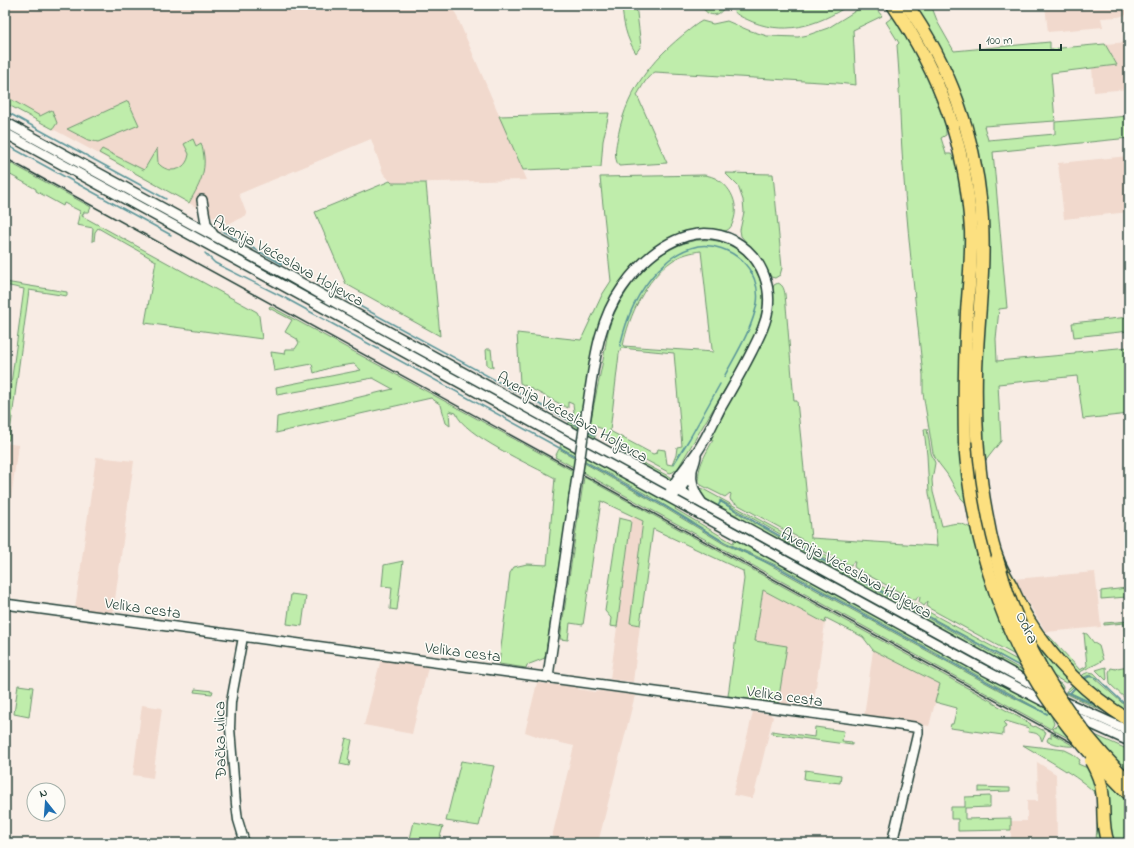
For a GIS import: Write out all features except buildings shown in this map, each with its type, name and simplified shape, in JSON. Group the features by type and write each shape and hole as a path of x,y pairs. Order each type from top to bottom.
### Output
{"highway":[{"path":"893,5 919,46 941,91 955,133 965,177 971,232 964,377 970,442"},
{"path":"907,5 916,17 938,56 950,82 964,119 976,172 981,207 982,243 976,370 970,442"},
{"name":"Odra","path":"970,442 997,559 1013,608 1039,664 1075,719 1098,749 1129,782"},
{"name":"Odra","path":"970,442 972,501 982,547 996,593 1011,630 1030,669 1048,699 1081,743 1129,794"},
{"path":"997,559 1026,616 1061,664 1083,686 1105,704 1129,720"},
{"path":"1081,743 1099,777 1102,790 1104,826 1108,843"}],"main road":[{"name":"Avenija Većeslava Holjevca","path":"5,122 287,275 1059,699 1129,731"},
{"name":"Avenija Većeslava Holjevca","path":"5,133 982,669 1054,707 1129,741"},
{"path":"202,200 206,223 215,237"},
{"path":"548,676 595,357 608,312 631,276 650,256 670,242 680,238 711,234 732,240 741,245 755,257 764,272 769,290 768,308 762,330 697,452 692,467 692,485 695,493 703,504"},
{"path":"675,489 687,463 697,452"},
{"path":"669,497 692,467"},
{"name":"Velika cesta","path":"5,604 548,676 661,693 906,726 918,729 892,843"}],"street":[{"name":"Đačka ulica","path":"243,636 232,702 230,728 238,820 245,843"}],"shaded area":[{"path":"5,5 312,5 315,11 405,5 437,5 439,9 442,5 452,5 527,180 392,183 383,173 371,139 239,194 247,215 226,225 189,203 5,103"},
{"path":"1045,5 1124,5 1129,14 1118,17 1101,18 1103,27 1048,32"},
{"path":"1129,42 1129,89 1094,92 1092,68 1117,65 1105,44"},
{"path":"1129,156 1129,212 1064,219 1058,163"},
{"path":"5,443 18,445 5,545"},
{"path":"96,457 134,461 113,614 75,609"},
{"path":"632,516 643,521 630,623 640,625 633,682 610,679"},
{"path":"1095,572 1101,627 1046,632 1014,579"},
{"path":"763,590 825,623 813,708 778,703 787,646 755,642"},
{"path":"873,650 940,684 929,726 864,717"},
{"path":"381,659 428,667 412,734 364,725"},
{"path":"537,683 578,687 578,689 595,692 601,691 635,695 598,843 552,837 574,746 548,740 525,732"},
{"path":"142,705 162,708 153,778 133,775"},
{"path":"753,712 770,714 773,717 754,795 752,798 749,798 733,795"},
{"path":"1037,762 1056,774 1057,843 1011,843 1011,821 1027,821 1027,801 1038,801"}],"green space":[{"path":"622,5 636,5 641,46 636,53 626,30"},
{"path":"702,5 725,5 720,12 714,15 707,12"},
{"path":"731,5 849,5 825,19 799,27 786,28 773,27 746,19 735,12"},
{"path":"865,5 873,5 882,16 853,30 856,85 655,72 647,79 637,95 667,163 619,166 617,163 616,147 618,136 629,101 637,86 657,59 697,24 702,21 713,24 727,21 767,36 798,37 828,28"},
{"path":"913,5 931,5 938,23 954,51 1050,42 1050,49 1105,44 1117,65 1051,73 1055,121 984,126 988,140 1055,134 1055,122 1129,116 1129,138 993,152 1007,308 999,309 996,339 997,361 1075,354 1075,352 1129,347 1129,414 1083,419 1077,376 998,384 1001,441 983,464 981,440 980,164"},
{"path":"894,16 927,72 946,121 946,135 941,138 946,154 951,154 958,166 962,186 966,233 967,504 958,494 933,453 923,393 923,375 908,232 900,125 900,88 897,45 899,43 886,22"},
{"path":"5,96 40,116 52,110 57,123 53,129 5,103"},
{"path":"128,101 139,125 98,142 88,140 67,129"},
{"path":"609,113 603,141 601,167 523,170 499,116"},
{"path":"5,126 174,218 173,220 5,129"},
{"path":"193,139 196,146 201,143 204,167 200,181 189,203 99,153 102,149 144,170 157,148 158,163 162,167 172,170 181,167 188,160 189,154 184,144"},
{"path":"5,160 91,207 89,212 84,212 82,216 257,312 259,316 262,339 145,323 156,261 98,228 95,232 94,241 92,241 93,228 77,225 80,211 64,203 63,206 5,172"},
{"path":"725,173 773,174 782,268 780,275 775,278 771,277 761,260 741,236 740,230 744,212 743,200 738,186"},
{"path":"704,175 712,177 718,180 729,190 735,204 735,211 732,225 725,231 701,229 680,234 615,292 585,399 584,398 581,415 591,420 608,330 613,316 631,285 654,260 677,246 690,242 703,240 716,241 737,249 746,257 757,272 761,282 763,304 760,319 750,346 678,468 670,473 610,441 602,434 603,429 594,426 573,414 573,404 568,402 568,408 520,383 517,333 581,340 602,295 611,281 600,177","holes":["701,251 712,349 714,352 623,346 634,310 654,278 675,259 686,254","621,348 674,353 682,446 677,447 672,465 667,464 665,450 658,449 657,453 653,454 610,431"]},
{"path":"390,181 392,183 426,183 440,336 346,284 315,212"},
{"path":"198,232 664,488 587,448 197,234"},
{"path":"5,282 67,292 67,296 29,290 9,440 5,440 5,428 24,289 5,285"},
{"path":"778,283 783,287 785,294 794,401 797,401 811,538 937,546 929,493 924,429 927,429 931,453 935,463 932,480 933,492 942,526 960,523 971,528 976,546 1048,668 1033,639 1049,636 1080,670 1087,666 1084,633 1087,634 1094,643 1099,646 1103,660 1082,671 1073,680 1066,683 927,607 928,601 924,606 919,602 920,597 918,596 916,600 914,600 855,568 855,562 849,565 731,501 730,493 725,497 701,485 699,480 700,469 704,456 713,440 711,439 716,424 723,416 771,315 773,288 774,285"},
{"path":"270,306 573,471 545,658 527,665 526,668 499,664 510,573 514,567 527,564 547,565 555,478 485,440 461,422 456,413 449,411 450,426 446,423 441,405 431,398 276,433 277,417 393,389 373,378 277,395 276,387 361,370 354,364 332,367 314,373 312,364 274,371 271,352 285,354 286,349 295,349 299,343 297,339 285,332 292,320 269,308"},
{"path":"1129,317 1129,331 1074,337 1072,323"},
{"path":"486,349 491,349 493,368 487,365"},
{"path":"571,417 595,431 596,434 594,439 568,427 569,422 594,436 595,434 570,420"},
{"path":"562,442 637,485 638,484 654,495 655,494 677,505 675,509 733,543 735,539 747,544 850,600 850,602 885,619 885,621 1010,687 1009,689 1010,688 1051,709 1050,711 1054,724 1051,729 555,457 559,449 665,508 724,544 761,560 1008,695 1048,714 778,566 725,542 653,498 560,447"},
{"path":"613,447 670,477 671,480 667,480 637,465 612,448"},
{"path":"584,477 993,702 1031,724 1030,725 1046,732 1042,741 1040,736 1037,734 1028,732 1029,728 1006,721 1004,723 1006,727 1003,729 1003,735 950,728 951,724 953,724 957,708 935,702 940,684 873,650 863,637 826,618 825,623 763,590 755,641 787,646 778,703 728,696 744,579 743,571 653,529 640,625 630,623 643,521 601,501 583,625 570,623 568,640 560,639"},
{"path":"698,488 703,489 1061,684 1063,687 1062,692 1058,694 1000,663 1002,659 1026,672 1027,670 720,500 720,503 721,502 754,524 755,523 877,590 875,595 752,527 736,515 702,497 696,490"},
{"path":"687,499 1055,700 1054,703 685,502"},
{"path":"619,518 631,521 617,627 610,626 611,618 605,611"},
{"path":"403,561 397,610 390,609 392,587 382,586 384,565"},
{"path":"1127,588 1129,611 1127,597 1101,599 1101,591"},
{"path":"878,591 1001,658 999,663 895,604 876,596"},
{"path":"291,594 306,596 302,626 287,624"},
{"path":"1129,621 1129,642 1125,642 1124,623 1104,625 1104,623"},
{"path":"1129,666 1129,702 1110,684 1109,672 1111,668 1116,669"},
{"path":"1106,667 1107,679 1106,680 1096,670"},
{"path":"1089,672 1094,673 1112,692 1091,675 1082,679 1069,691 1067,691 1067,693 1104,710 1104,708 1071,693 1082,681 1089,677 1093,677 1129,709 1129,727 1112,718 1113,716 1065,693 1067,690 1084,674"},
{"path":"18,685 33,687 29,717 14,714"},
{"path":"195,689 213,691 212,694 194,692"},
{"path":"1058,722 1088,732 1129,750 1129,770 1053,730 1054,727 1056,728"},
{"path":"815,727 844,731 842,741 852,742 852,745 772,734 772,731 814,737"},
{"path":"1051,733 1074,746 1064,746 1048,742 1047,740 1049,737 1051,738"},
{"path":"346,738 352,740 348,760 350,761 349,766 340,764"},
{"path":"1023,745 1065,750 1080,760 1078,764 1090,769 1129,776 1129,843 1096,843 1098,801 1093,791 1076,777"},
{"path":"461,761 494,766 479,826 446,821"},
{"path":"805,770 841,775 840,783 804,779"},
{"path":"979,787 1010,788 1010,791 979,792"},
{"path":"990,796 990,807 965,808 965,819 1011,818 1011,830 958,831 958,819 951,819 951,807 965,807 965,797"},
{"path":"414,822 443,827 438,843 409,843"}],"waterway":[{"path":"5,111 166,199"},
{"path":"5,144 171,235"},
{"path":"222,231 282,264"},
{"path":"620,346 634,305 651,278 659,269 673,257 691,248 698,246 721,248 732,253 749,269 754,279 757,291 755,313 743,342 724,377"},
{"path":"205,253 215,263 285,298 576,457"},
{"path":"323,286 581,427"},
{"path":"673,465 720,384"},
{"path":"588,431 594,435"},
{"path":"583,461 666,507 725,543 777,567 1047,714"},
{"path":"720,501 810,553 1023,668"},
{"path":"718,506 721,501"},
{"path":"1084,679 1089,676 1097,678 1129,708"},
{"path":"1070,693 1076,686"},
{"path":"1067,692 1100,707"}],"railway":[{"path":"5,158 1129,774"}]}
